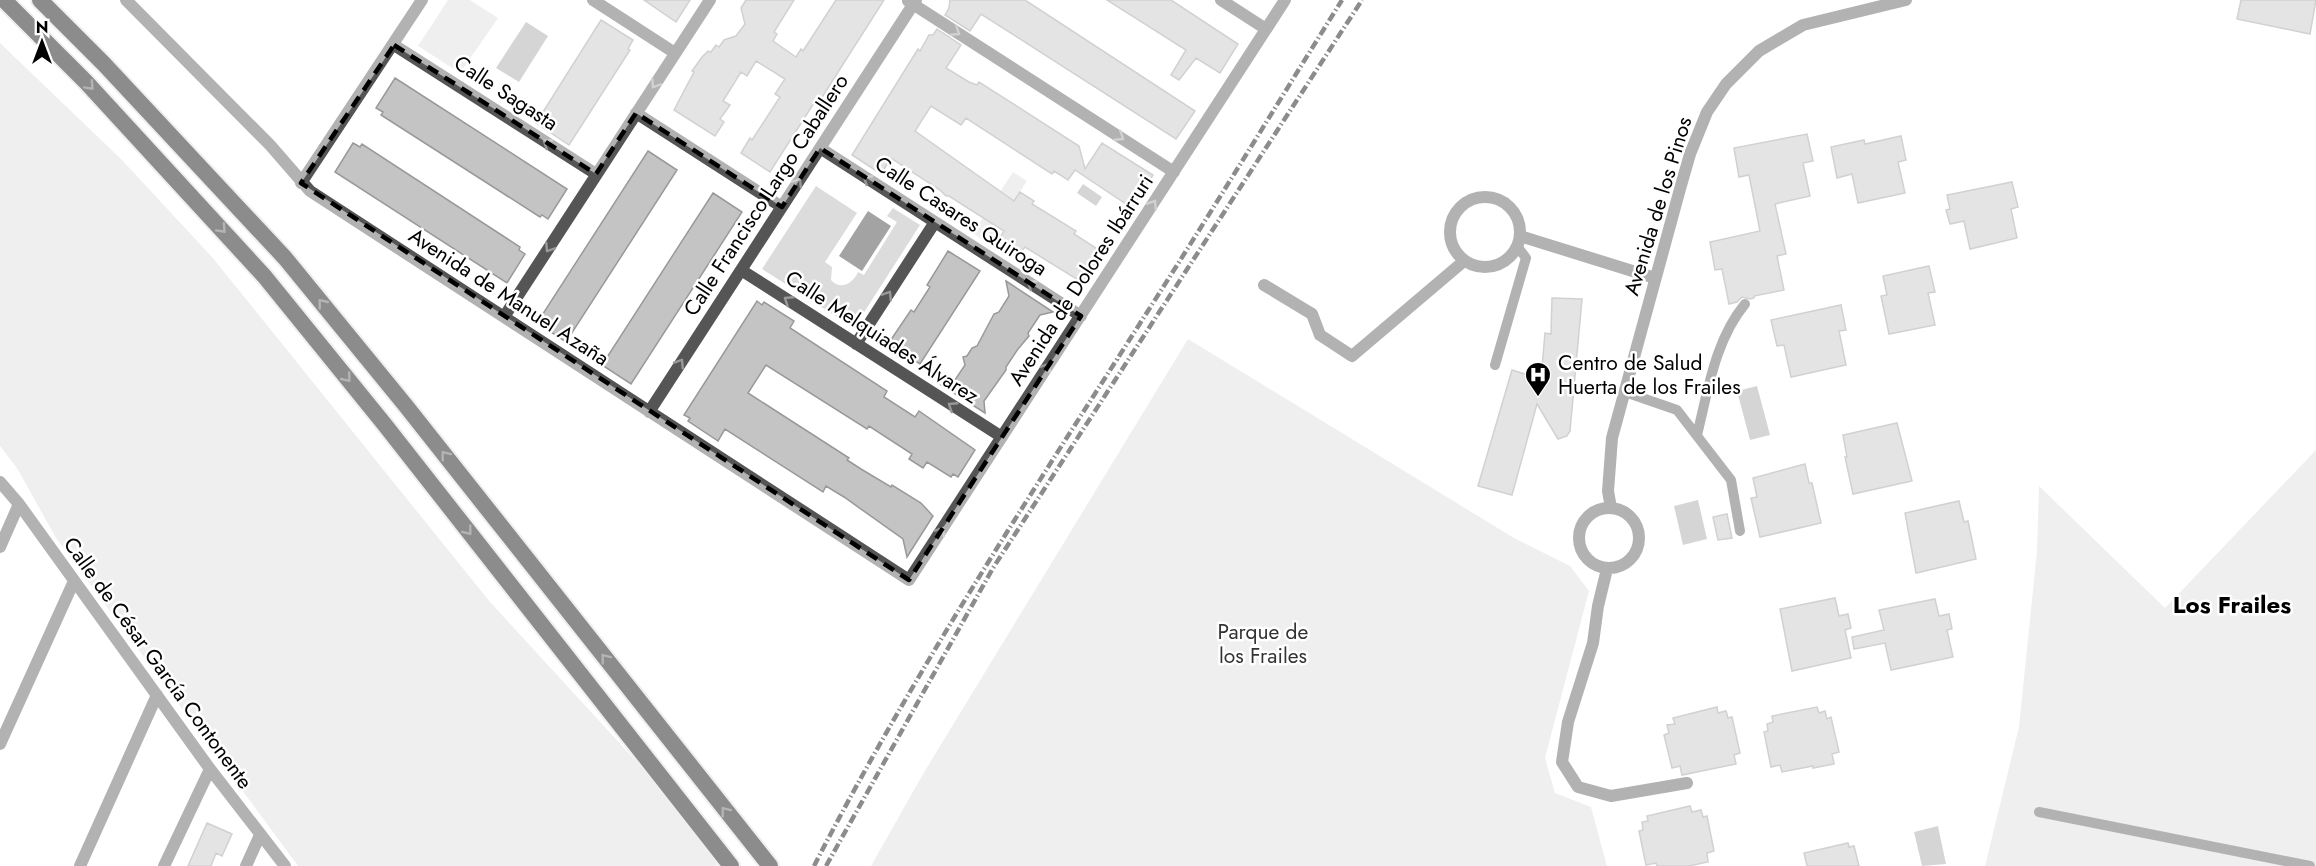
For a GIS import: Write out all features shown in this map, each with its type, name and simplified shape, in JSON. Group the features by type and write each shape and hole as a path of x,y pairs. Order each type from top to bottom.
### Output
{"highway":[{"path":"4,0 86,82 265,277 385,425 731,866"},
{"path":"40,0 104,63 285,258 406,406 766,861"}],"street":[{"name":"Avenida de Manuel Azaña","path":"126,0 270,145 310,191 909,580"},
{"path":"301,183 422,0"},
{"path":"593,0 675,53"},
{"path":"504,317 710,0"},
{"path":"1221,0 1266,29"},
{"name":"Avenida de Dolores Ibárruri","path":"909,580 1285,0"},
{"name":"Avenida de los Pinos","path":"1611,508 1608,491 1612,438 1690,154 1707,112 1726,84 1759,51 1803,25 1906,0"},
{"path":"912,1 1174,172"},
{"name":"Calle Francisco Largo Caballero","path":"649,412 912,1"},
{"name":"Calle Sagasta","path":"394,45 596,174"},
{"path":"636,113 782,207"},
{"name":"Calle Casares Quiroga","path":"820,148 1080,316"},
{"path":"1479,196 1492,197 1504,201 1513,210 1520,224 1518,241 1505,260 1488,267 1475,266 1464,261 1454,250 1449,238 1450,223 1455,212 1467,200 1479,196"},
{"path":"856,344 935,222"},
{"path":"1518,241 1655,278"},
{"path":"1264,285 1311,314 1320,335 1352,356 1464,261"},
{"name":"Calle Melquiades Álvarez","path":"741,270 1002,437"},
{"name":"Calle de César García Contonente","path":"0,482 19,504 210,769 285,866"},
{"path":"0,547 19,504"},
{"path":"1611,508 1629,515 1640,534 1635,554 1628,562 1618,568 1607,569 1589,561 1582,552 1579,542 1580,531 1591,514 1601,509 1611,508"},
{"path":"1607,569 1598,606 1593,643 1568,722 1562,762 1578,787 1611,796 1687,783"},
{"path":"0,744 74,581"},
{"path":"80,866 157,695"},
{"path":"164,866 210,769"},
{"path":"246,866 260,835"}],"lane":[{"path":"1495,365 1526,258 1518,241"},
{"path":"1697,435 1717,356 1731,320 1744,304"},
{"path":"1624,392 1677,410 1731,480 1740,531"},
{"path":"2039,812 2310,866"}],"highlighted area":[{"path":"394,45 596,174 636,113 782,207 820,148 1081,316 909,580 301,183"}],"green space":[{"path":"448,0 470,0 498,18 460,73 418,46"},
{"path":"0,43 121,159 212,257 490,602 703,834 717,866 298,866 56,538 17,468 0,446"},
{"path":"1013,172 1027,181 987,243 973,233"},
{"path":"816,186 857,213 825,262 832,267 831,280 839,285 850,282 858,272 864,275 897,222 887,216 893,208 920,225 854,328 762,269"},
{"name":"Parque de los Frailes","path":"1188,339 1514,538 1570,566 1589,591 1545,758 1555,793 1591,807 1607,866 871,866 923,774"},
{"path":"2316,450 2316,866 1985,866 2019,727 2037,551 2039,486 2165,608"}],"shaded area":[{"path":"526,22 548,36 519,82 496,68"},
{"path":"1083,184 1102,197 1096,206 1077,193"},
{"path":"868,211 891,226 862,271 839,256"},
{"path":"1757,386 1770,435 1750,440 1737,391"},
{"path":"1698,500 1707,539 1683,545 1674,506"},
{"path":"1938,826 1946,864 1922,866 1914,832"}],"building":[{"path":"644,0 690,0 676,22"},
{"path":"746,0 794,0 774,32 777,34 773,41 796,57 801,49 803,51 836,0 884,0 819,102 817,101 812,106 770,172 741,153 780,97 775,94 785,79 756,61 747,76 741,72 723,101 730,105 720,119 724,122 715,136 674,110 694,72 692,71 702,57 708,51 711,52 716,45 719,47 724,40 736,36 745,24 741,8"},
{"path":"950,0 1025,0 1195,111 1176,139 981,14 970,31 945,15"},
{"path":"1107,0 1171,0 1238,44 1220,73 1196,58 1179,80 1171,75 1186,50"},
{"path":"2241,0 2316,0 2310,34 2237,19"},
{"path":"601,20 633,40 628,49 630,50 569,145 536,123"},
{"path":"937,29 961,45 946,68 969,82 977,85 979,82 1079,146 1085,169 1102,143 1153,175 1132,208 1075,170 1068,180 1054,171 1052,174 966,118 961,125 931,106 915,131 1014,201 1020,192 1034,201 1032,204 1076,231 1074,234 1096,248 1094,252 1101,256 1083,283 1025,247 1022,251 1000,237 1004,231 946,196 891,158 881,174 852,155 918,49 920,51 929,35 933,35"},
{"path":"395,78 567,189 548,219 542,215 540,217 381,115 383,112 376,108"},
{"path":"1807,134 1813,161 1803,163 1810,196 1775,204 1786,254 1777,256 1784,290 1754,296 1750,299 1742,297 1737,302 1729,304 1722,269 1715,270 1710,242 1760,231 1749,175 1739,177 1734,148"},
{"path":"1901,136 1906,160 1898,162 1905,193 1858,203 1852,174 1837,178 1831,147 1864,140 1865,144"},
{"path":"353,143 360,147 362,144 520,247 519,250 525,254 507,283 335,172"},
{"path":"648,151 677,170 566,342 537,323"},
{"path":"2012,182 2018,207 2011,209 2017,238 1970,249 1964,221 1950,224 1946,210 1950,209 1947,195"},
{"path":"713,193 742,212 631,384 602,365"},
{"path":"948,251 980,271 920,364 888,344 911,310 914,312 930,287 927,285"},
{"path":"1929,266 1935,292 1928,293 1935,325 1889,334 1881,296 1887,295 1883,276"},
{"path":"1006,281 1053,312 1040,315 1028,333 1029,336 984,401 985,413 941,385 955,380 965,365 963,357 977,346 994,314 999,312 1009,296"},
{"name":"Centro de Salud Huerta de los Frailes","path":"1552,298 1582,299 1570,431 1567,436 1558,439 1537,404 1512,495 1478,486 1512,370 1541,379 1545,333 1551,334"},
{"path":"757,301 762,305 764,302 794,321 790,328 887,391 884,397 915,417 919,411 975,450 958,477 953,474 951,477 927,462 923,468 909,459 912,454 869,426 867,429 766,365 748,393 849,458 847,460 861,469 921,503 933,516 907,557 903,539 844,497 826,486 823,492 725,429 718,441 688,421 690,418 684,415"},
{"path":"1841,305 1846,330 1839,331 1846,365 1791,377 1784,345 1777,346 1771,320"},
{"path":"1897,423 1912,481 1853,494 1843,435"},
{"path":"1805,464 1821,523 1760,537 1751,498 1757,497 1753,478"},
{"path":"1959,501 1964,522 1968,521 1976,559 1916,573 1905,513"},
{"path":"1727,514 1732,538 1718,540 1713,517"},
{"path":"1835,598 1839,616 1848,614 1851,628 1845,630 1851,658 1792,671 1780,609"},
{"path":"1935,599 1939,616 1949,614 1952,629 1947,630 1953,657 1891,670 1885,643 1854,649 1852,637 1884,630 1879,610"},
{"path":"1717,707 1718,713 1726,711 1728,718 1732,717 1740,753 1734,755 1736,764 1682,775 1680,766 1672,768 1664,735 1669,733 1667,725 1675,724 1673,718"},
{"path":"1817,707 1819,713 1825,711 1827,719 1831,717 1839,752 1832,754 1834,764 1782,772 1780,765 1771,767 1764,732 1768,731 1767,724 1773,722 1772,716"},
{"path":"1690,806 1692,812 1701,810 1703,817 1707,816 1714,851 1707,853 1708,862 1689,866 1657,866 1656,863 1646,865 1639,831 1643,830 1642,822 1648,821 1647,816"},
{"path":"207,823 232,834 222,856 216,853 211,866 188,866"},
{"path":"1848,843 1849,847 1854,846 1859,866 1807,866 1804,853"}],"railway":[{"path":"814,866 852,793 934,651 1342,0"},
{"path":"826,866 993,568 1362,0"}],"place":[{"name":"Centro de Salud Huerta de los Frailes","path":"1538,398"}],"district":[{"name":"Los Frailes","path":"2232,605"}]}
